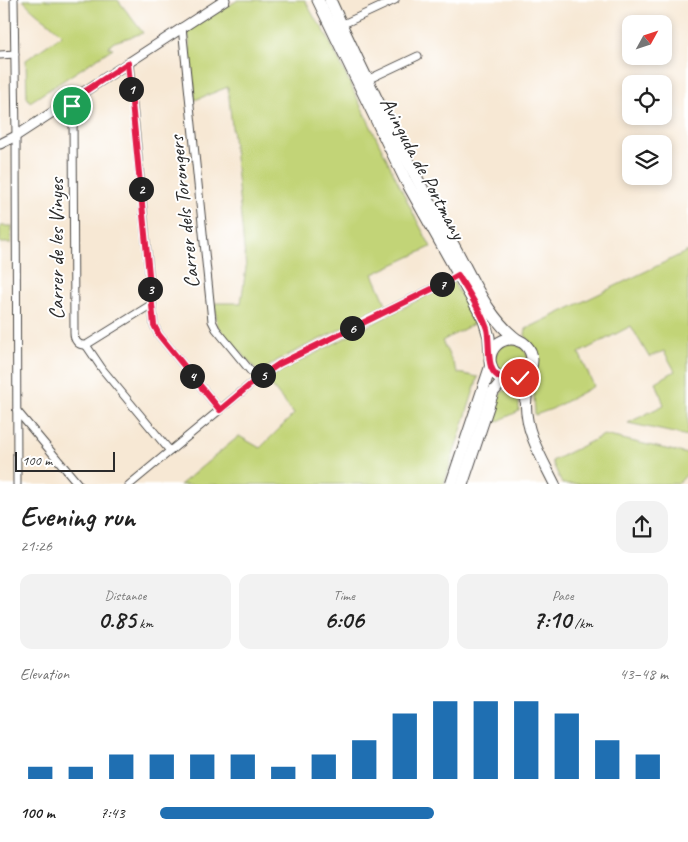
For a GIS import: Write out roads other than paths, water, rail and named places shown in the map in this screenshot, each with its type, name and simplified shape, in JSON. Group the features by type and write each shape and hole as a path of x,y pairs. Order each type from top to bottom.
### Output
{"main road":[{"name":"Avinguda de Portmany","path":"318,0 388,145 484,320 489,337 490,360"},
{"name":"Avinguda de Portmany","path":"330,0 415,176 487,305 502,327 519,340"},
{"path":"451,484 495,345 500,341 510,339 519,340 529,349 531,355 526,403 527,417 533,437 555,484"},
{"path":"490,360 497,375 510,380 520,388 526,403"},
{"path":"462,484 493,392 498,385 510,380 517,380 525,375 531,364"}],"street":[{"path":"14,0 17,484"},
{"path":"0,144 16,136 72,100 224,0"},
{"path":"341,25 395,0"},
{"name":"Carrer dels Torongers","path":"182,27 212,321 216,329 257,379"},
{"path":"0,54 15,54"},
{"path":"367,80 418,56"},
{"path":"128,63 154,325 156,331 220,410"},
{"name":"Carrer de les Vinyes","path":"72,100 74,332 76,341 80,344 86,344 103,370 170,451"},
{"path":"129,484 257,379 279,364 458,275"},
{"path":"86,344 152,304"},
{"path":"17,411 79,484"}]}
